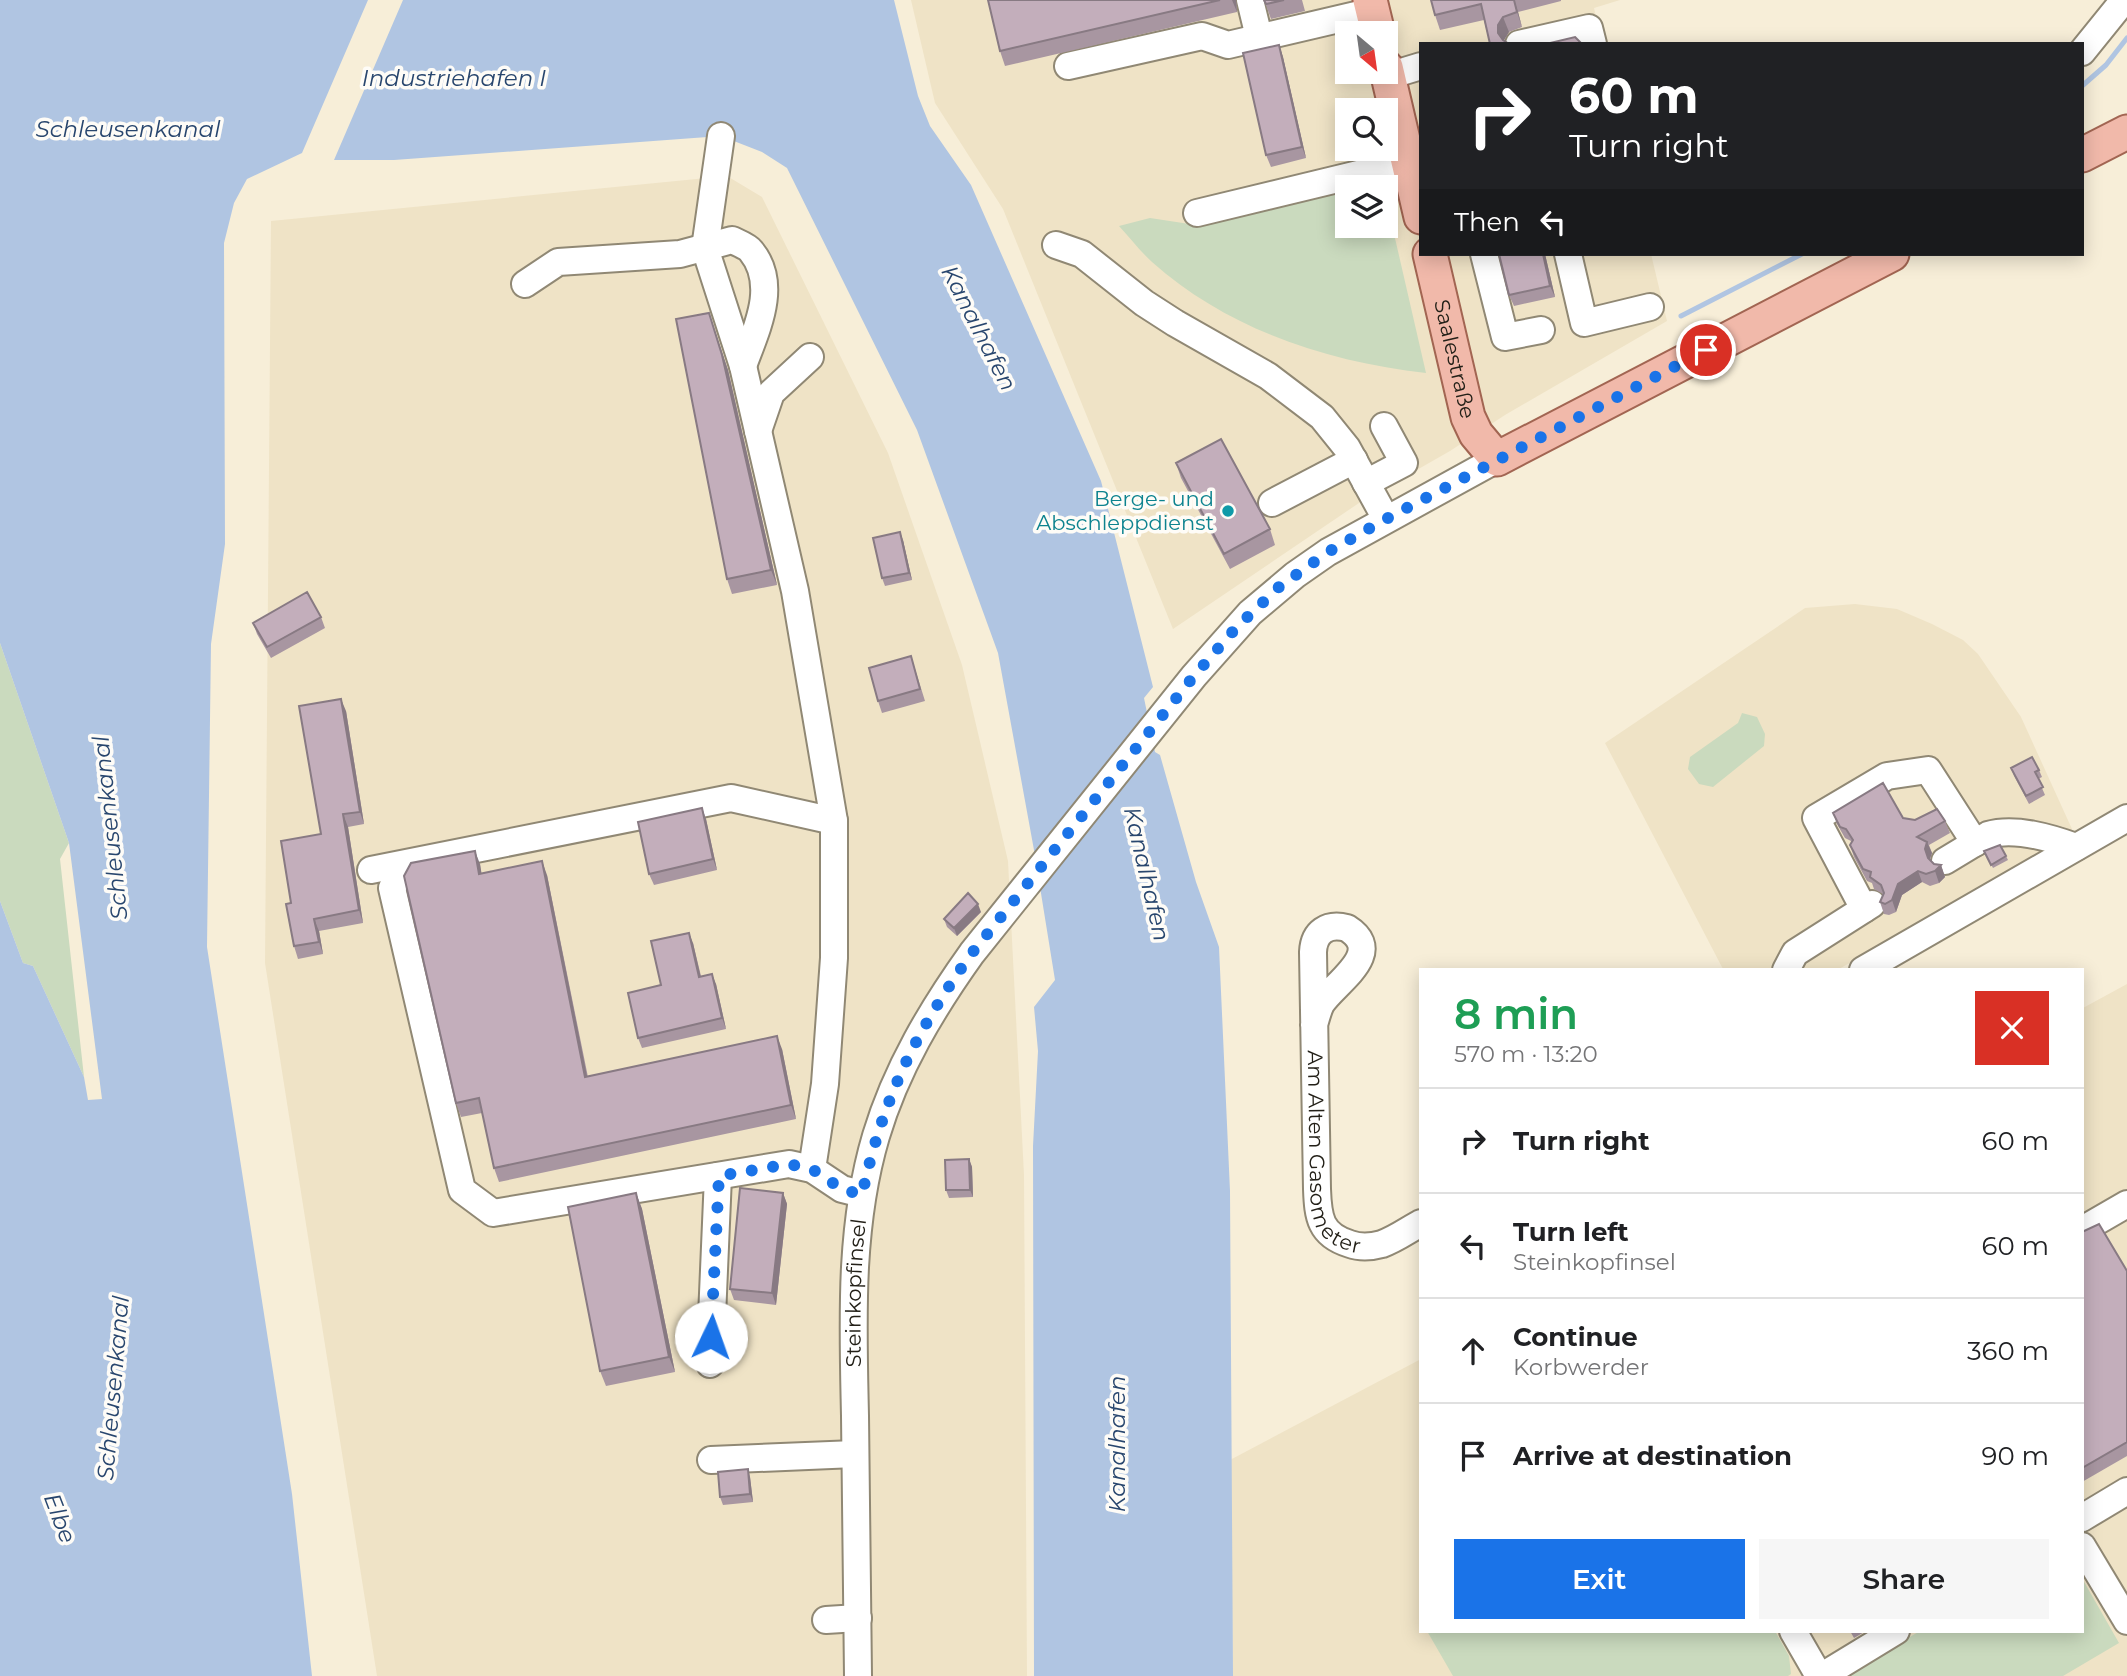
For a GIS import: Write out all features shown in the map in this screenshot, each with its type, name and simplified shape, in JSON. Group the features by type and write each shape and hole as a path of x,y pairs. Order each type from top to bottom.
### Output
{"main road":[{"path":"1390,84 1419,206"},
{"path":"2084,154 2127,132"},
{"name":"Saalestraße","path":"1430,256 1468,417 1476,435 1497,459"},
{"path":"1497,459 1888,256"}],"street":[{"path":"1250,0 1259,37"},
{"path":"2084,50 2124,0"},
{"path":"1068,66 1202,36 1228,45 1259,37 1321,11 1374,15"},
{"path":"1528,42 1589,28 1592,42"},
{"path":"1398,69 1419,66"},
{"path":"721,136 705,248 743,366 795,591 834,821 834,957 825,1084 812,1169"},
{"path":"1197,213 1408,162"},
{"path":"525,284 558,261 680,254 732,240 750,250 765,278 761,315 743,366"},
{"path":"1056,245 1082,254 1128,291 1175,323 1280,385 1322,417 1339,436 1386,519"},
{"path":"1485,256 1505,337 1541,330"},
{"path":"1568,256 1584,323 1650,307"},
{"path":"757,433 771,393 810,357"},
{"path":"1272,503 1360,472 1404,463 1384,426"},
{"name":"Steinkopfinsel","path":"859,1676 854,1293 862,1195 884,1112 918,1036 949,985 1194,676 1236,628 1279,587 1328,552 1497,459"},
{"path":"1787,968 1795,953 1868,906 1816,818 1887,776 1928,770 1975,843"},
{"path":"371,870 731,798 834,821"},
{"path":"1866,968 2127,818"},
{"path":"1945,861 1988,835 1999,833 2030,835 2077,847"},
{"path":"405,864 392,888 462,1190 493,1213 789,1164 812,1169 842,1189 862,1195"},
{"name":"Am Alten Gasometer","path":"1314,1025 1318,1206 1325,1229 1339,1241 1365,1247 1391,1240 1419,1224"},
{"path":"710,1364 719,1176"},
{"path":"2084,1229 2127,1204"},
{"path":"711,1460 855,1454"},
{"path":"2084,1517 2127,1491"},
{"path":"2084,1549 2127,1621"},
{"path":"826,1620 858,1618"},
{"path":"1794,1633 1820,1676 1893,1633"}],"shaded area":[{"path":"911,0 1620,0 1594,8 1602,42 1419,42 1419,256 1651,256 1667,321 1359,503 1173,629 1003,209 935,103"},
{"path":"727,176 762,197 888,453 962,665 1008,861 1024,1175 1027,1676 377,1676 265,963 271,221"},
{"path":"1855,604 1897,609 1963,640 1978,654 2021,717 2072,829 2063,842 1841,968 1722,968 1605,743 1805,608"},
{"path":"2127,984 2127,1676 1233,1676 1230,1460 1419,1360 1419,1633 2084,1633 2084,1007"}],"green space":[{"path":"1335,195 1335,238 1395,238 1426,373 1389,368 1316,351 1246,324 1181,286 1148,258 1119,226 1150,218 1196,225"},
{"path":"0,643 69,843 60,859 84,1077 33,966 23,963 0,901"},
{"path":"1742,713 1757,717 1765,734 1764,746 1713,787 1699,784 1688,769 1690,757 1738,723"},
{"path":"2084,1582 2119,1643 2063,1676 1843,1676 1917,1633 2084,1633"},
{"path":"1428,1633 1776,1633 1789,1656 1791,1674 1788,1676 1453,1676"}],"water":[{"path":"0,0 368,0 302,153 247,179 234,203 224,243 225,544 211,644 207,947 292,1494 312,1676 0,1676 0,901 23,963 33,966 84,1077 88,1100 102,1099 69,843 0,643"},
{"path":"403,0 894,0 918,96 930,126 971,185 1101,481 1153,687 1144,698 1155,752 1160,755 1196,882 1219,947 1230,1191 1233,1676 1034,1676 1033,1146 1038,1051 1034,1007 1055,980 998,653 917,430 787,168 762,152 721,136 394,160 334,160"}],"building":[{"path":"988,0 1220,0 1000,51"},
{"path":"1264,0 1284,0 1266,4"},
{"path":"1431,0 1514,0 1517,12 1503,17 1498,25 1498,33 1506,42 1490,42 1481,4 1435,15"},
{"path":"1575,37 1580,42 1554,42"},
{"path":"1279,45 1302,147 1266,155 1243,53"},
{"path":"1499,256 1543,256 1550,286 1509,295"},
{"path":"709,313 722,355 771,570 727,579 676,319"},
{"name":"Berge- und Abschleppdienst","path":"1221,439 1270,529 1224,554 1176,463"},
{"path":"900,532 909,573 882,578 873,538"},
{"path":"307,592 321,617 267,647 253,623"},
{"path":"911,656 920,689 878,701 869,668"},
{"path":"341,699 360,812 343,814 359,910 314,919 319,942 294,946 286,904 291,903 281,841 321,834 299,706"},
{"path":"2032,757 2039,770 2035,772 2043,787 2026,796 2011,768"},
{"path":"1883,783 1903,818 1915,820 1937,809 1945,821 1917,837 1927,842 1925,849 1928,858 1934,864 1941,865 1926,874 1918,871 1898,884 1892,900 1885,904 1880,902 1884,893 1881,885 1870,877 1871,872 1863,869 1850,845 1853,840 1846,829 1840,827 1833,813"},
{"path":"702,808 713,859 649,874 638,822"},
{"path":"2000,845 2006,856 1991,865 1984,851"},
{"path":"475,851 479,874 542,861 585,1077 777,1036 791,1105 494,1168 479,1098 456,1103 404,876 411,863"},
{"path":"968,893 978,904 954,928 944,919"},
{"path":"689,933 699,977 712,974 722,1018 638,1038 628,993 661,985 651,941"},
{"path":"969,1159 970,1190 946,1190 945,1160"},
{"path":"740,1188 783,1193 772,1293 730,1289"},
{"path":"636,1193 669,1357 600,1371 568,1207"},
{"path":"2099,1224 2127,1271 2127,1442 2084,1467 2084,1231"},
{"path":"748,1469 750,1494 720,1497 718,1472"}],"waterway":[{"path":"2084,84 2106,65 2127,38"},
{"path":"1681,316 1798,256"}],"place":[{"name":"Berge- und Abschleppdienst","path":"1228,511"}],"route":[{"path":"711,1337 719,1176 789,1164 812,1169 842,1189 862,1195 884,1112 918,1036 942,996 972,953 1194,676 1250,613 1294,575 1328,552 1483,466 1706,350"}],"water label":[{"name":"Industriehafen I","path":"454,78"},
{"name":"Schleusenkanal","path":"128,129"},
{"name":"Kanalhafen","path":"979,328"},
{"name":"Schleusenkanal","path":"110,828"},
{"name":"Kanalhafen","path":"1147,874"},
{"name":"Schleusenkanal","path":"113,1388"},
{"name":"Kanalhafen","path":"1117,1444"},
{"name":"Elbe","path":"60,1518"}]}
